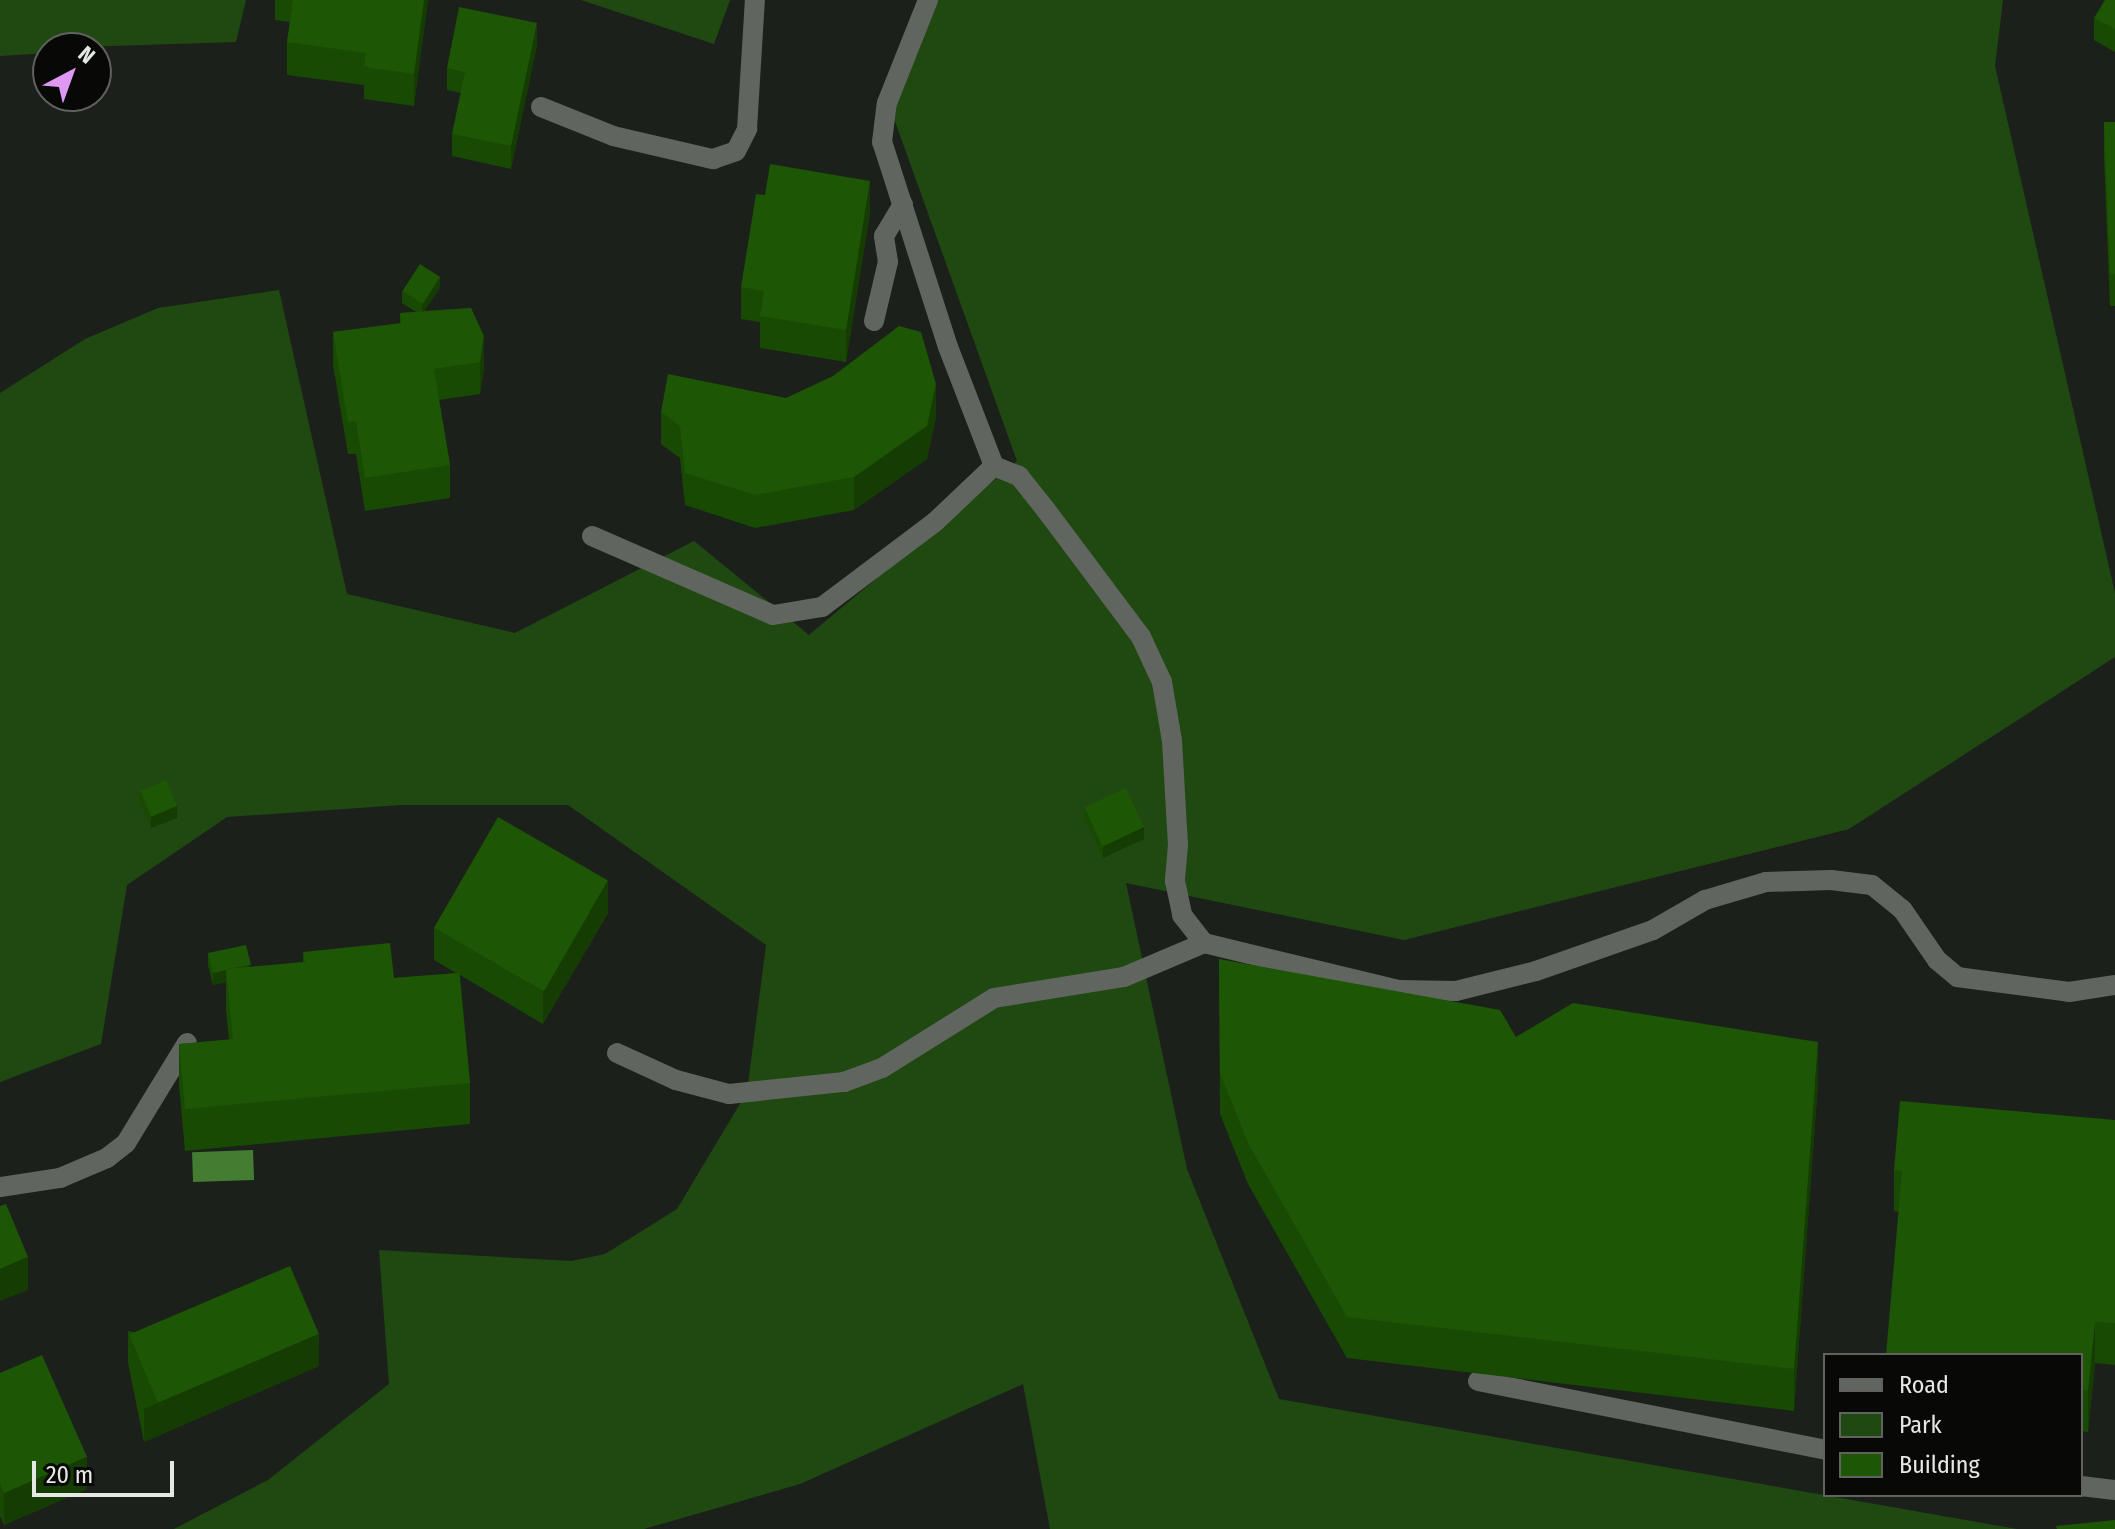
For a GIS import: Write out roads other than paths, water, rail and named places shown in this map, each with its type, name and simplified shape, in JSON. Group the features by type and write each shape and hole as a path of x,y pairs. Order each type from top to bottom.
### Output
{"street":[{"path":"541,107 613,136 713,159 736,151 747,129 755,0"},
{"path":"928,0 887,103 882,142 973,420 994,466 1019,476 1046,510 1141,637 1162,682 1176,802 1175,881 1182,915 1204,943"},
{"path":"874,321 888,262 884,236 903,204"},
{"path":"592,536 773,615 822,607 935,522 994,466"},
{"path":"617,1053 676,1080 729,1094 844,1082 882,1068 994,998 1124,977 1204,943 1398,990 1456,991 1536,971 1653,930 1705,900 1766,882 1831,880 1872,885 1902,909 1937,960 1957,977 2069,992 2115,985"},
{"path":"0,1187 60,1178 107,1158 126,1143 187,1043"},
{"path":"1478,1381 1823,1450"},
{"path":"2083,1486 2115,1490"}]}
